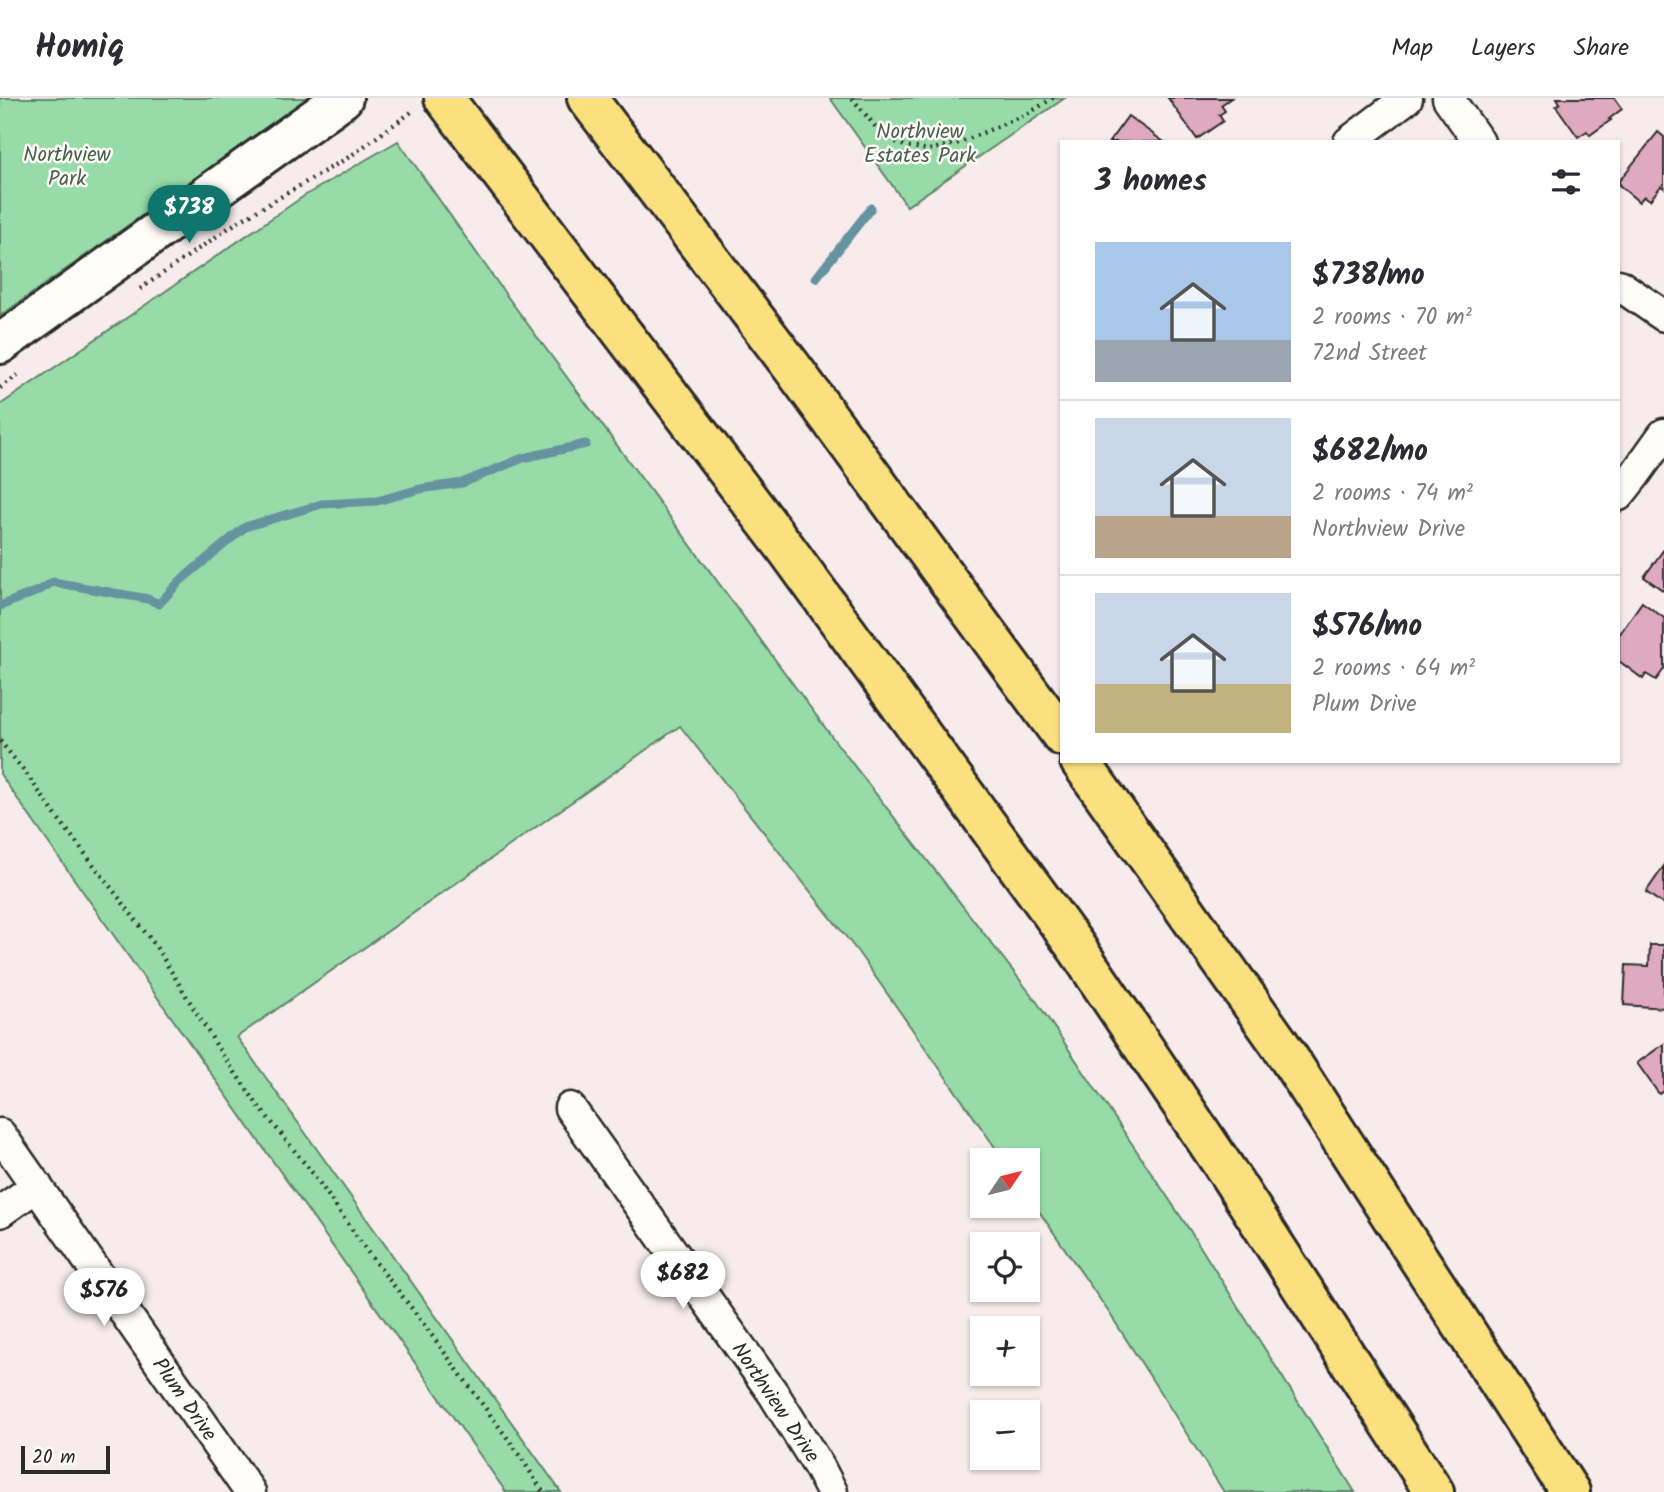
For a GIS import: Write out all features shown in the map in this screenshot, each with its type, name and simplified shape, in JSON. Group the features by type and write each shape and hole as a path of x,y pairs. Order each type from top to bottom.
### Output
{"highway":[{"path":"587,98 792,367 1060,733"},
{"path":"433,102 483,149 785,547 1076,947 1228,1173 1434,1492"},
{"path":"1081,763 1279,1043 1570,1492"}],"street":[{"path":"12,358 343,98"},
{"path":"1352,140 1407,98"},
{"path":"1448,98 1478,140"},
{"path":"1620,286 1664,316"},
{"path":"1620,494 1664,434"},
{"name":"Northview Drive","path":"570,1108 773,1393 820,1467 832,1492"},
{"name":"Plum Drive","path":"0,1134 250,1492"},
{"path":"0,1212 37,1186"}],"path":[{"path":"852,98 883,136 905,146 929,149 958,143 1028,114 1053,98"},
{"path":"130,296 236,223 349,157 433,102"},
{"path":"0,388 12,358"},
{"path":"0,741 155,945 220,1051 257,1104 314,1175 369,1254 519,1454 543,1492"}],"green space":[{"name":"Northview Park","path":"0,98 308,98 0,316"},
{"name":"Northview Estates Park","path":"830,98 1065,98 907,206"},
{"path":"398,141 504,292 835,741 1037,1002 1189,1229 1355,1492 1224,1492 1110,1314 1040,1213 1040,1148 996,1148 858,952 680,726 237,1037 561,1492 506,1492 0,774 0,405 304,196"}],"building":[{"path":"1168,98 1231,98 1221,105 1225,111 1219,115 1223,121 1197,139"},
{"path":"1557,98 1614,98 1622,109 1590,135 1587,131 1578,137 1556,106 1560,103"},
{"path":"1128,116 1161,140 1110,140"},
{"path":"1658,132 1664,137 1664,188 1661,186 1650,200 1644,196 1639,202 1620,186 1620,180"},
{"path":"1664,549 1664,591 1644,577"},
{"path":"1642,602 1664,618 1664,669 1656,680 1646,674 1643,679 1620,662 1620,634"},
{"path":"1664,866 1664,905 1646,892"},
{"path":"1650,945 1664,945 1664,1008 1624,1005 1626,965 1649,966"},
{"path":"1664,1044 1664,1091 1659,1094 1637,1063"}],"waterway":[{"path":"816,278 871,208"},
{"path":"0,606 53,582 148,599 159,604 180,581 245,527 322,504 377,501 420,489 462,483 523,458 586,444"}]}
